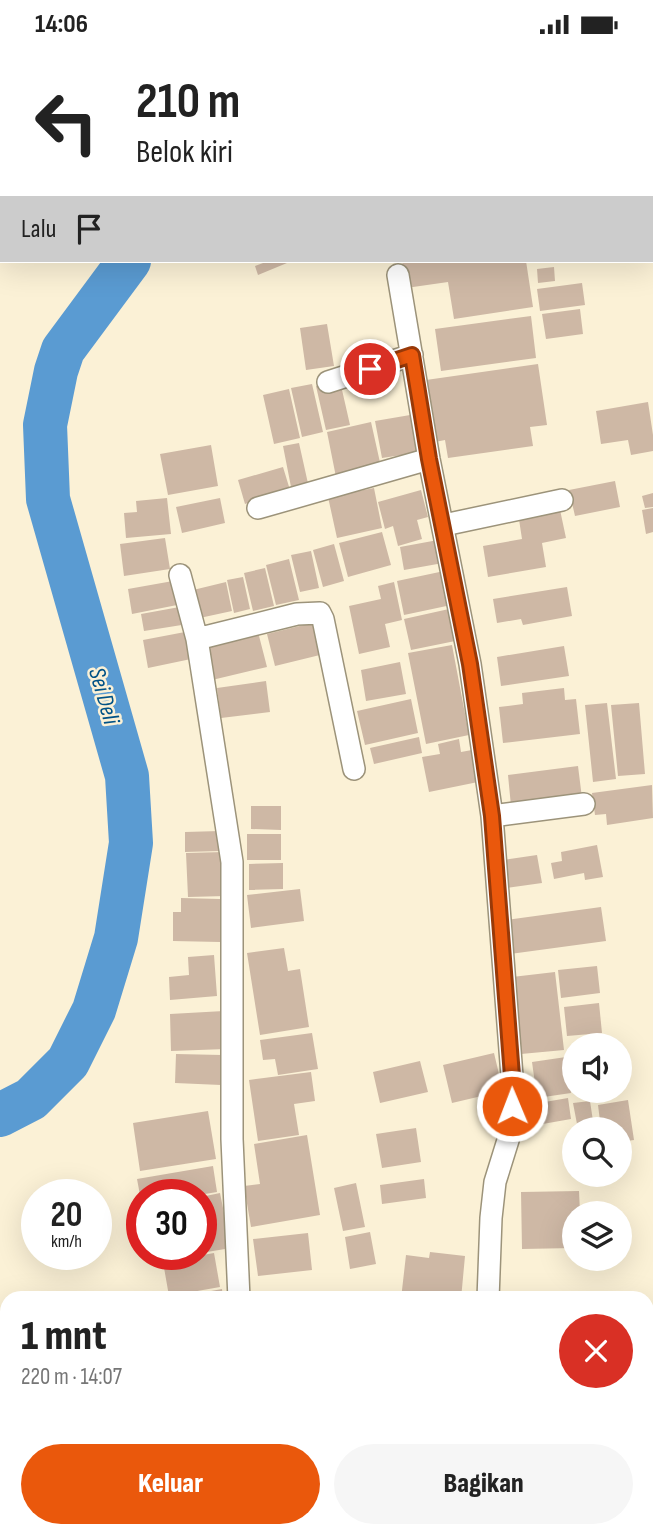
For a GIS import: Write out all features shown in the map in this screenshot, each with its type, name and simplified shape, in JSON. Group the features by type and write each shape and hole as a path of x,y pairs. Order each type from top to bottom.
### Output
{"street":[{"path":"398,275 429,459 470,664 492,816 513,1089 509,1137 495,1182 488,1291"},
{"path":"328,382 412,355"},
{"path":"258,508 429,459"},
{"path":"444,525 562,501"},
{"path":"180,575 197,639 232,862 232,1139 239,1291"},
{"path":"197,639 297,614 320,613 329,643 354,769"},
{"path":"492,816 584,804"}],"building":[{"path":"263,263 287,263 258,275 255,266"},
{"path":"402,263 526,263 533,307 454,319 448,282 406,288"},
{"path":"554,267 555,281 538,283 537,269"},
{"path":"582,283 585,305 540,311 537,289"},
{"path":"580,309 583,334 546,339 542,314"},
{"path":"531,316 536,358 441,371 435,329"},
{"path":"327,324 334,366 306,370 300,328"},
{"path":"538,364 547,425 530,427 533,446 448,458 445,440 435,442 426,380"},
{"path":"340,381 350,425 326,430 316,386"},
{"path":"312,384 323,432 302,437 291,388"},
{"path":"289,389 300,438 274,444 263,395"},
{"path":"648,402 653,451 631,455 628,440 601,444 596,411"},
{"path":"416,414 422,452 382,458 375,421"},
{"path":"371,422 381,467 336,477 327,432"},
{"path":"299,443 309,488 292,492 283,446"},
{"path":"211,445 218,486 168,495 160,454"},
{"path":"283,467 290,490 245,504 238,480"},
{"path":"615,481 620,507 575,516 569,490"},
{"path":"374,488 382,528 337,538 328,497"},
{"path":"421,490 428,517 417,520 422,539 398,546 393,526 385,529 378,502"},
{"path":"653,493 653,507 645,508 642,496"},
{"path":"167,498 171,534 126,538 124,513 137,512 136,501"},
{"path":"220,498 225,523 182,533 176,507"},
{"path":"559,505 566,538 542,543 546,567 488,577 483,546 522,539 518,513"},
{"path":"653,508 653,532 646,534 642,510"},
{"path":"382,532 391,565 348,577 339,543"},
{"path":"165,538 170,569 124,576 120,544"},
{"path":"438,540 443,563 404,570 400,547"},
{"path":"334,544 344,581 323,587 313,550"},
{"path":"311,551 319,588 300,592 291,555"},
{"path":"289,559 299,600 276,605 266,565"},
{"path":"265,568 274,606 253,611 244,573"},
{"path":"449,570 456,604 404,615 397,581"},
{"path":"243,577 250,609 234,613 227,580"},
{"path":"173,581 177,605 132,614 128,589"},
{"path":"226,582 232,611 195,619 189,591"},
{"path":"394,582 402,620 385,624 390,647 359,654 349,606 381,599 378,586"},
{"path":"567,587 572,616 523,625 521,619 497,623 493,599"},
{"path":"185,606 188,624 144,631 141,614"},
{"path":"458,607 465,639 411,650 404,619"},
{"path":"316,622 324,654 275,666 267,634"},
{"path":"185,632 191,659 148,668 143,640"},
{"path":"258,632 267,667 212,680 204,646"},
{"path":"452,645 469,735 426,744 408,653"},
{"path":"564,646 569,676 501,686 497,657"},
{"path":"400,662 406,694 366,701 361,670"},
{"path":"266,681 270,712 221,718 217,688"},
{"path":"564,688 565,700 576,699 580,734 503,743 499,707 523,704 522,693"},
{"path":"411,699 418,733 365,745 357,711"},
{"path":"607,703 616,779 593,782 585,705"},
{"path":"639,703 645,774 618,776 611,705"},
{"path":"419,737 422,753 374,764 370,748"},
{"path":"459,739 461,752 472,750 478,782 429,792 422,757 440,754 438,744"},
{"path":"578,766 582,798 511,806 508,775"},
{"path":"652,785 653,818 607,825 606,814 595,815 592,793"},
{"path":"251,806 281,806 281,830 251,829"},
{"path":"220,831 220,851 185,852 185,832"},
{"path":"247,834 281,834 281,860 247,860"},
{"path":"597,845 603,877 585,880 584,873 554,879 551,863 562,861 561,852"},
{"path":"224,852 226,896 188,897 186,853"},
{"path":"537,855 542,883 507,888 503,860"},
{"path":"283,863 283,889 249,890 249,864"},
{"path":"300,889 304,921 251,928 247,895"},
{"path":"181,898 220,899 220,942 173,941 173,912 181,912"},
{"path":"601,907 606,941 510,954 506,920"},
{"path":"284,948 288,971 300,969 309,1027 260,1035 247,953"},
{"path":"214,955 217,996 170,1000 169,977 189,975 188,957"},
{"path":"597,966 600,993 561,998 558,970"},
{"path":"555,972 562,1050 521,1054 512,977"},
{"path":"599,1003 602,1033 567,1033 564,1007"},
{"path":"224,1011 226,1049 171,1051 170,1014"},
{"path":"312,1033 318,1069 278,1075 275,1059 263,1060 260,1040"},
{"path":"494,1053 503,1091 452,1103 443,1065"},
{"path":"176,1054 222,1055 221,1085 175,1083"},
{"path":"562,1058 562,1094 537,1098 532,1062"},
{"path":"420,1061 428,1092 380,1103 373,1072"},
{"path":"311,1072 315,1101 294,1104 299,1135 258,1141 249,1080"},
{"path":"562,1099 562,1103 569,1103 571,1117 537,1125 533,1104"},
{"path":"573,1103 590,1103 592,1117 576,1117"},
{"path":"628,1103 631,1117 600,1117 598,1105"},
{"path":"208,1111 216,1159 140,1171 133,1123"},
{"path":"416,1128 421,1162 382,1168 376,1134"},
{"path":"307,1135 320,1215 251,1227 244,1186 260,1184 254,1144"},
{"path":"213,1166 215,1179 137,1179"},
{"path":"424,1179 426,1198 382,1204 380,1185"},
{"path":"356,1183 365,1227 343,1231 334,1188"},
{"path":"579,1191 579,1201 562,1201 562,1248 522,1249 521,1192"},
{"path":"220,1193 231,1248 217,1250 217,1194"},
{"path":"370,1232 376,1264 350,1269 345,1237"},
{"path":"308,1233 312,1270 258,1276 253,1239"},
{"path":"430,1252 465,1256 462,1291 402,1291 406,1255 429,1258"},
{"path":"164,1270 217,1270 220,1287 197,1291 168,1291"}],"waterway":[{"name":"Sei Deli","path":"0,1115 31,1099 68,1062 94,1010 116,938 131,843 127,776 48,499 45,425 63,350 128,263"}],"route":[{"path":"370,369 412,355 429,459 470,664 492,816 513,1089 512,1106"}]}
